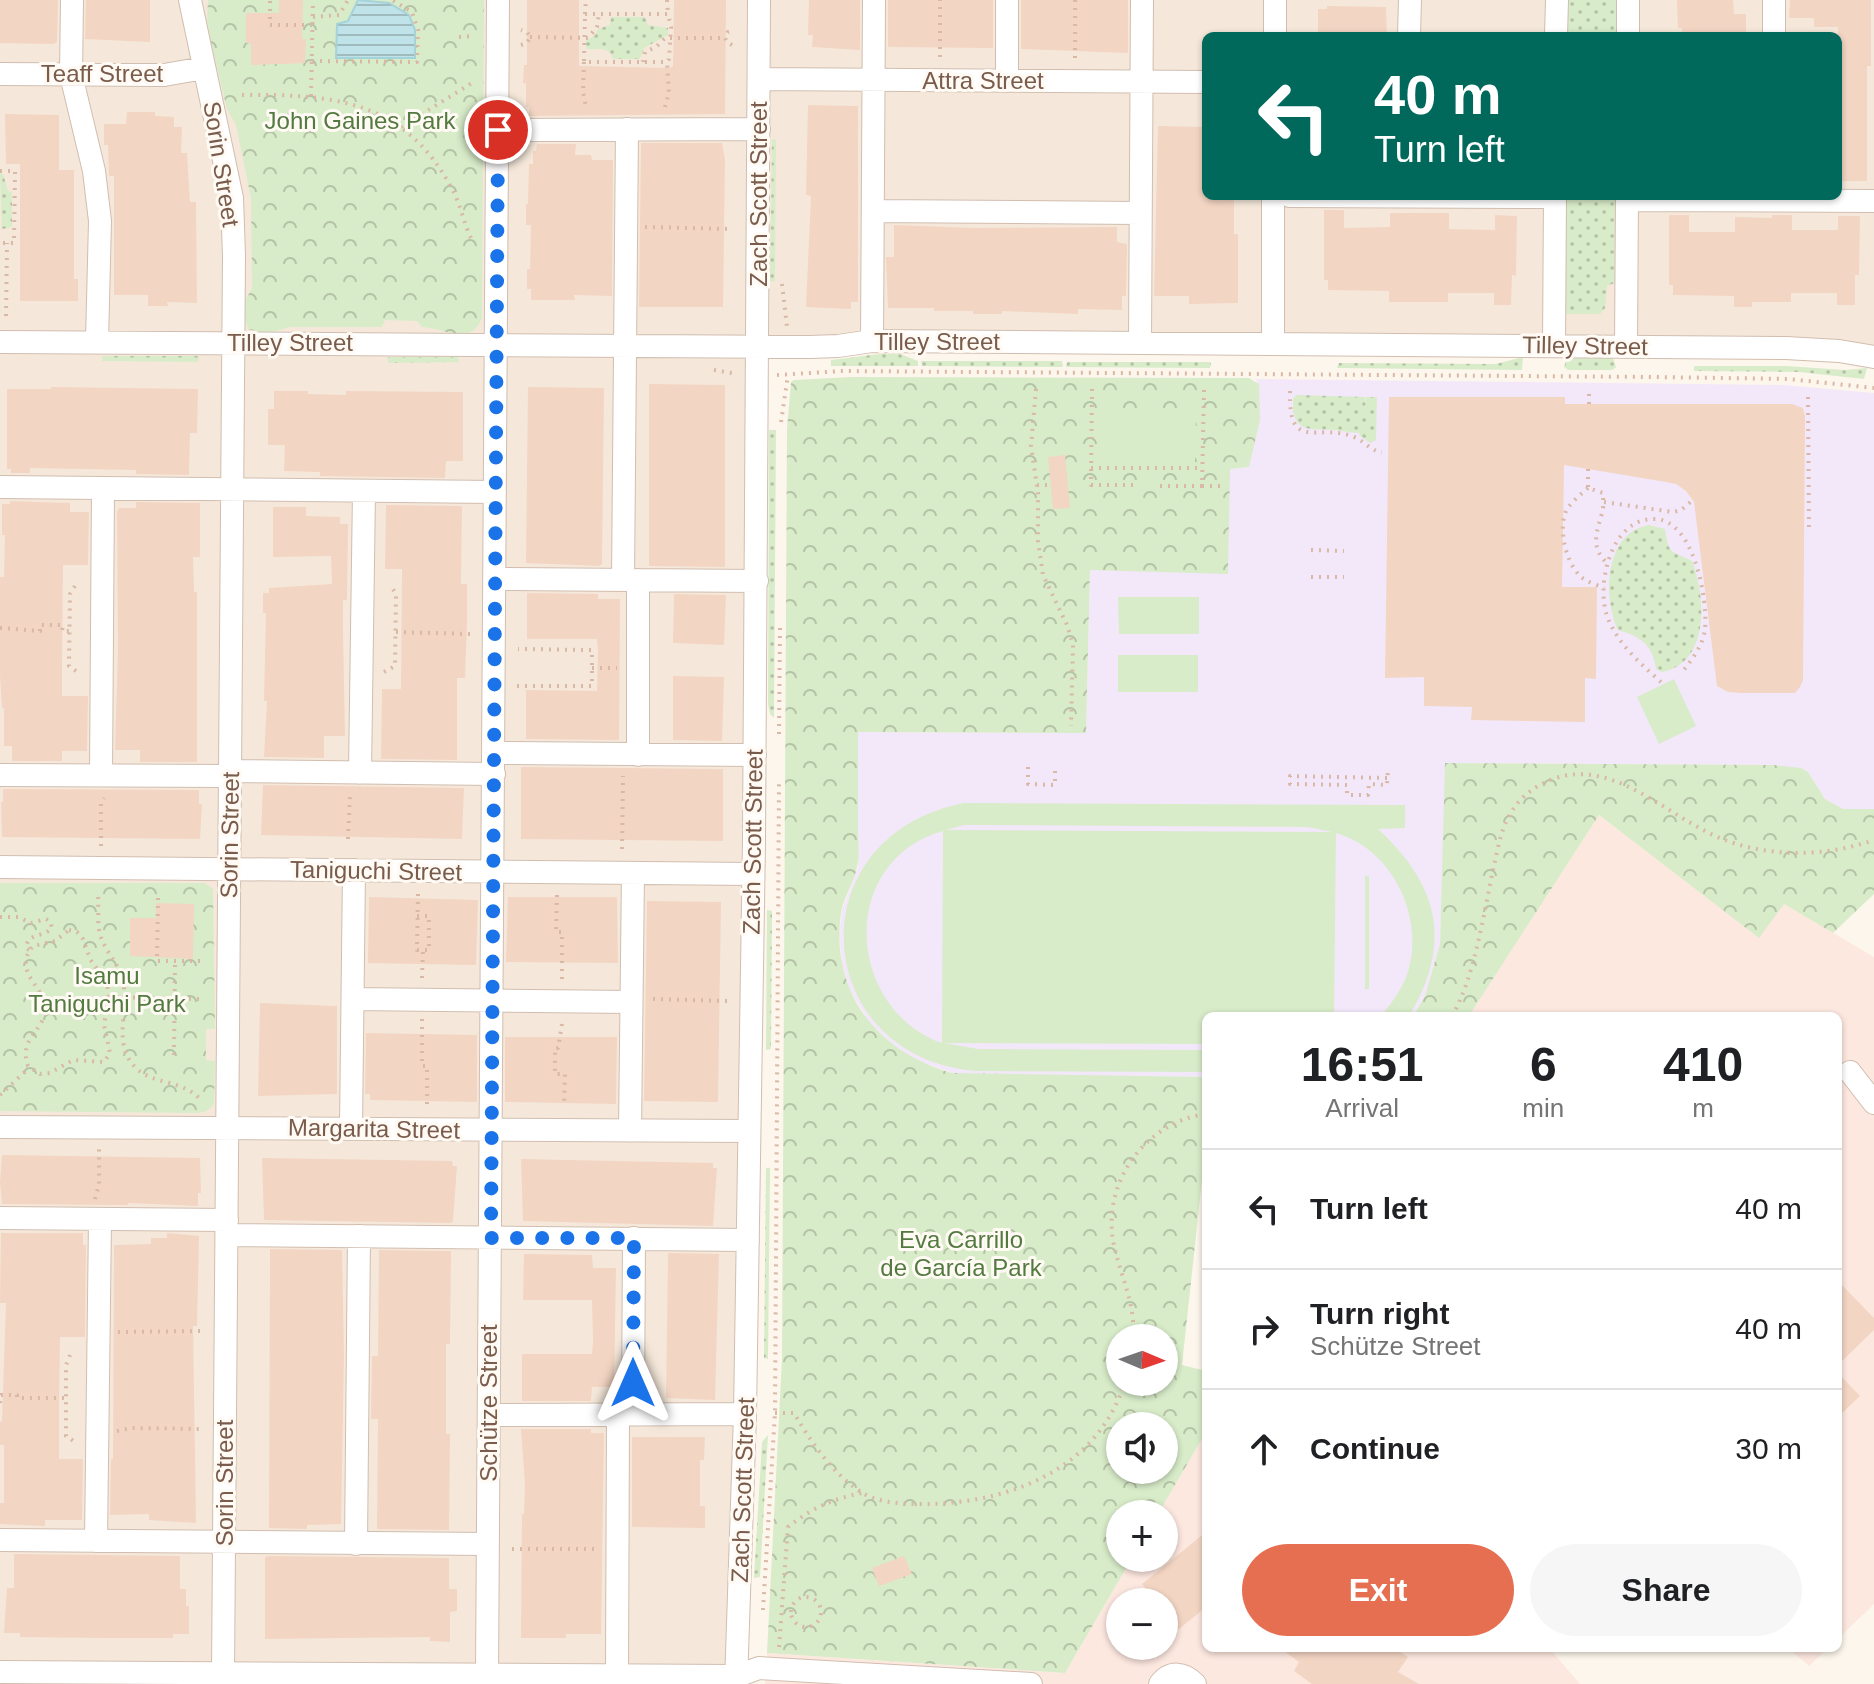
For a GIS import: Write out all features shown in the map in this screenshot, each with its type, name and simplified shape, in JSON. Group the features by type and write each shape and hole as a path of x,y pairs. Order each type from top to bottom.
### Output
{"street":[{"path":"72,0 71,75 94,171 100,221 97,342"},
{"name":"Sorin Street","path":"190,0 232,198 234,256 223,1674"},
{"name":"Schütze Street","path":"487,1675 498,0"},
{"name":"Zach Scott Street","path":"736,1680 745,1414 755,755 759,0"},
{"path":"872,341 874,0"},
{"path":"1007,0 1007,81"},
{"path":"1140,342 1142,0"},
{"path":"1275,0 1275,32"},
{"path":"1409,32 1410,0"},
{"path":"1556,32 1557,0"},
{"path":"1628,0 1628,32"},
{"path":"1774,0 1774,32"},
{"name":"Teaff Street","path":"0,74 164,75 204,68"},
{"name":"Attra Street","path":"759,79 1202,82"},
{"path":"627,129 624,345 631,754"},
{"path":"498,130 759,129"},
{"path":"1273,200 1273,343"},
{"path":"1554,346 1555,200"},
{"path":"1626,346 1627,200"},
{"path":"1840,200 1874,201"},
{"path":"873,211 1140,213"},
{"name":"Tilley Street","path":"0,342 758,346 838,346 872,341 1273,343 1786,348 1839,351 1874,357"},
{"path":"0,487 495,492"},
{"path":"103,489 103,775"},
{"path":"356,782 364,491"},
{"path":"496,579 757,581"},
{"path":"0,775 230,773 356,782 494,763 631,754 755,755"},
{"name":"Taniguchi Street","path":"0,867 753,874"},
{"path":"351,1128 354,870"},
{"path":"630,1131 633,873"},
{"path":"353,999 631,1000"},
{"path":"1850,1072 1874,1103"},
{"name":"Margarita Street","path":"0,1127 748,1131"},
{"path":"0,1218 98,1220 359,1236 748,1240"},
{"path":"96,1541 98,1220"},
{"path":"356,1544 359,1236"},
{"path":"617,1675 617,1541 634,1238"},
{"path":"489,1415 745,1414"},
{"path":"0,1540 488,1544"},
{"path":"0,1672 617,1675 736,1680 759,1668 769,1668 1031,1684"},
{"path":"1160,1684 1174,1674 1188,1677 1195,1684"}],"path":[{"path":"269,0 270,25 312,25"},
{"path":"311,96 313,0"},
{"path":"313,17 339,15 348,0"},
{"path":"312,61 417,62 418,30 412,12 392,0"},
{"path":"586,0 583,92 588,129"},
{"path":"664,129 669,93 667,0"},
{"path":"940,0 940,57"},
{"path":"1075,0 1075,58"},
{"path":"585,14 668,14"},
{"path":"530,37 588,38 594,32 599,14"},
{"path":"521,30 530,37"},
{"path":"726,38 733,31"},
{"path":"459,37 473,36"},
{"path":"521,45 527,43 530,37"},
{"path":"643,62 647,50 656,47 663,39 726,38"},
{"path":"726,38 732,45"},
{"path":"584,62 667,62"},
{"path":"401,127 472,83"},
{"path":"242,95 311,96 351,103 377,112 401,127 437,164 454,191 472,238 472,253"},
{"path":"0,171 15,171 14,243 0,243"},
{"path":"625,222 656,228 731,229"},
{"path":"6,316 7,243"},
{"path":"781,422 788,359"},
{"name":"Tilley Street","path":"769,375 875,371 1640,377 1789,379 1874,388"},
{"path":"1036,389 1031,446 1037,485 1038,541 1043,575 1073,644 1071,726"},
{"path":"1092,389 1091,485 1135,485"},
{"path":"1202,486 1204,390"},
{"path":"1290,391 1291,418 1300,429 1312,433 1354,436 1374,451 1382,452"},
{"path":"1589,394 1589,404"},
{"path":"1808,397 1809,532"},
{"path":"1091,468 1202,468"},
{"path":"1588,469 1588,488 1567,510 1564,518 1565,547 1571,563 1582,577 1604,588"},
{"path":"1037,485 1051,485"},
{"path":"1160,486 1226,486"},
{"path":"1588,488 1603,493 1603,510 1595,536 1601,557 1607,563"},
{"path":"1603,502 1681,510 1693,500"},
{"path":"1659,520 1660,510"},
{"path":"1661,682 1620,640 1607,618 1604,588 1607,563 1618,540 1629,527 1641,521 1667,522 1694,557 1700,575 1705,629 1700,645 1682,672"},
{"path":"1311,550 1344,551"},
{"path":"1311,577 1344,577"},
{"path":"75,586 70,594 69,668 90,679"},
{"path":"383,673 395,666 396,594 391,586"},
{"name":"Zach Scott Street","path":"779,724 780,613"},
{"path":"0,628 40,631 40,625 63,625 62,631 70,631"},
{"path":"396,632 470,634"},
{"path":"517,686 592,686 592,650 518,649"},
{"path":"622,849 631,754"},
{"name":"Zach Scott Street","path":"762,1621 775,1413 779,766"},
{"path":"1028,767 1028,784 1055,785 1055,767"},
{"path":"1387,778 1290,776 1290,784 1347,785 1347,795 1365,796 1368,795 1369,784 1387,785 1388,769"},
{"path":"101,846 103,775"},
{"path":"1454,1012 1467,976 1508,817 1526,794 1556,778 1582,775 1608,778 1721,839 1765,851 1795,854 1844,849 1874,840"},
{"path":"348,848 348,798 356,782"},
{"path":"98,897 99,932 118,962 126,997 122,1028 129,1059 142,1074 180,1085 199,1098"},
{"path":"158,898 157,961 200,961"},
{"path":"417,916 429,916 429,950 423,950"},
{"path":"0,917 18,917 31,923 41,919 50,921 52,928 49,932 35,935 26,948 29,950 29,977 42,997 45,1011 27,1042 26,1061 29,1068 40,1074 50,1073 73,1060 104,1062 110,1053 104,1025 109,997 107,983 90,959 83,939 77,932 66,931 55,941 38,944 29,950"},
{"path":"174,1055 175,961"},
{"path":"109,997 200,999"},
{"path":"631,1000 727,1001"},
{"path":"0,1095 29,1068"},
{"path":"1132,1324 1130,1295 1113,1240 1114,1196 1131,1159 1152,1136 1175,1123 1202,1115"},
{"path":"98,1220 99,1149"},
{"path":"98,1335 117,1336 119,1331 203,1331"},
{"path":"70,1355 66,1365 66,1436 88,1450 119,1430 203,1429"},
{"path":"0,1403 1,1395 66,1398"},
{"path":"775,1413 794,1413 818,1451 862,1493 903,1505 959,1503 1000,1495 1033,1484 1062,1468 1094,1440 1121,1396"},
{"path":"779,1654 788,1527 810,1510 831,1500 862,1493"},
{"path":"512,1549 595,1549 595,1541 617,1541"},
{"path":"781,1622 792,1614 796,1602 803,1597 816,1600 821,1609 819,1619 811,1625 797,1623 792,1614"}],"shaded area":[{"path":"0,0 1874,0 1874,357 758,346 736,1675 0,1670"},
{"path":"1253,379 1784,385 1874,393 1874,809 1843,809 1825,799 1808,772 1774,765 1446,763 1440,944 1425,996 1415,1012 1202,1012 1202,1077 978,1075 952,1073 915,1060 871,1025 850,991 842,966 839,934 842,910 858,867 858,732 1086,733 1090,569 1230,469 1249,467 1257,380"},
{"path":"1599,815 1758,937 1784,904 1874,957 1874,1604 1842,1635 1842,1012 1472,1012"},
{"path":"1202,1439 1202,1652 1552,1652 1580,1684 765,1684 767,1653 1065,1673 1106,1603 1106,1660 1178,1660 1178,1588 1115,1588 1124,1572 1178,1572 1178,1500 1166,1500"},
{"path":"1793,1652 1824,1652 1809,1666"}],"green space":[{"name":"John Gaines Park","path":"208,0 484,0 482,318 471,332 456,334 422,327 417,321 385,320 382,327 290,327 266,334 248,329 244,303 252,288 251,198 236,125 227,109 210,39"},
{"path":"1566,0 1618,0 1618,32 1566,32"},
{"path":"611,17 645,17 648,25 668,28 668,35 644,48 640,59 613,59 606,50 586,49 586,41 598,29 610,25"},
{"path":"772,139 776,140 775,282 770,281"},
{"path":"0,173 8,191 12,192 12,227 2,229"},
{"path":"1565,200 1617,200 1617,282 1607,286 1605,308 1600,314 1564,314"},
{"path":"900,354 918,361 918,366 831,366 831,360"},
{"path":"102,356 199,357 198,362 102,361"},
{"path":"388,357 458,357 459,362 388,363"},
{"path":"1523,357 1522,370 1337,368 1339,363 1496,364"},
{"path":"1567,358 1613,358 1616,367 1612,370 1568,370 1564,367"},
{"path":"921,361 1062,361 1063,367 922,366"},
{"path":"1067,362 1211,363 1210,368 1066,367"},
{"path":"1694,366 1867,368 1864,379 1799,372 1694,371"},
{"name":"Eva Carrillo de García Park","path":"851,377 1249,378 1259,384 1260,420 1249,467 1230,469 1228,574 1090,570 1086,733 858,732 858,858 856,873 841,913 840,942 843,968 852,993 864,1015 881,1034 901,1050 952,1073 1202,1077 1202,1180 1182,1365 1202,1370 1202,1439 1178,1480 1178,1412 1106,1412 1106,1484 1176,1484 1166,1500 1106,1500 1106,1572 1124,1572 1115,1588 1106,1588 1106,1603 1065,1673 767,1653 782,1359 787,428 791,382 794,380"},
{"path":"1296,395 1365,397 1365,410 1366,397 1377,397 1376,440 1370,443 1360,433 1303,427 1293,410"},
{"path":"1099,412 1196,413 1195,465 1099,464"},
{"path":"769,430 776,430 774,718 768,704"},
{"path":"1649,525 1665,529 1672,551 1692,561 1700,592 1700,626 1696,642 1689,656 1678,666 1662,672 1656,669 1652,654 1644,643 1618,630 1610,601 1611,568 1616,553 1623,540 1634,530"},
{"path":"1118,597 1199,597 1199,634 1119,634"},
{"path":"1118,655 1198,655 1198,692 1118,692"},
{"path":"1674,679 1696,726 1659,744 1637,697"},
{"path":"1445,763 1774,765 1801,768 1808,772 1825,799 1843,809 1874,809 1874,894 1833,933 1784,904 1759,938 1599,815 1472,1012 1415,1012 1425,996 1440,944"},
{"path":"964,803 1405,805 1405,828 1378,829 1399,850 1426,894 1433,916 1435,940 1431,964 1411,1012 1384,1012 1403,985 1411,958 1409,913 1390,872 1375,855 1357,842 1336,833 1334,1012 1202,1012 1202,1044 944,1043 978,1049 1202,1050 1202,1072 975,1071 920,1057 879,1027 854,988 844,944 849,898 871,857 909,823","holes":["964,825 1308,827 1332,832 946,830","943,831 942,1042 909,1024 886,998 872,967 867,934 871,901 885,871 909,847"]},
{"path":"1365,876 1369,876 1369,989 1365,989"},
{"name":"Isamu Taniguchi Park","path":"0,883 205,883 213,889 215,1029 206,1029 206,1060 215,1061 214,1104 210,1108 195,1113 0,1111"},
{"path":"767,910 772,911 771,1049 766,1050"},
{"path":"766,1168 770,1168 768,1359 764,1358"},
{"path":"768,1435 760,1577 754,1578 762,1442"}],"water":[{"path":"358,0 389,3 409,15 415,30 415,58 336,58 337,24 348,21"}],"building":[{"path":"0,0 58,0 57,42 0,43"},
{"path":"86,0 150,0 150,42 85,39"},
{"path":"279,0 303,0 305,63 251,65 251,43 246,43 246,13 279,13"},
{"path":"527,0 579,0 579,66 670,68 673,66 674,0 726,0 725,114 529,116 526,83 523,83 524,65 527,65"},
{"path":"809,0 860,0 860,50 812,47 813,35 808,35"},
{"path":"888,0 993,0 993,48 888,47"},
{"path":"1021,0 1128,0 1128,53 1021,49"},
{"path":"1677,0 1733,0 1734,14 1746,14 1746,32 1682,32 1682,28 1678,28"},
{"path":"1790,0 1871,0 1871,66 1867,66 1867,181 1842,181 1842,32 1838,32 1838,27 1814,27 1814,18 1789,18"},
{"path":"1327,6 1386,7 1387,32 1318,32 1318,9 1327,9"},
{"path":"808,105 858,106 858,302 851,302 851,309 806,307 811,196 806,195"},
{"path":"127,112 155,112 155,116 174,117 174,127 182,127 181,153 187,153 190,202 196,202 197,303 167,302 168,306 148,306 148,295 114,295 114,176 109,176 104,124 126,124"},
{"path":"5,114 59,115 59,170 74,170 74,279 78,279 78,301 20,301 20,164 6,164"},
{"path":"1158,126 1202,127 1202,200 1234,200 1234,234 1238,234 1238,303 1189,304 1189,296 1154,296"},
{"path":"641,143 722,143 725,160 723,307 639,307"},
{"path":"537,144 576,144 575,155 591,155 592,160 613,160 612,296 574,295 575,300 531,300 531,289 527,289 527,269 530,269 531,225 526,225 526,204 529,164 533,164 533,151 536,151"},
{"path":"1324,210 1344,210 1344,228 1390,227 1390,213 1449,213 1449,229 1495,230 1495,215 1517,216 1516,276 1512,275 1511,305 1494,305 1494,293 1448,293 1448,302 1389,302 1389,291 1328,290 1328,280 1324,280"},
{"path":"1669,215 1689,215 1689,232 1735,232 1735,217 1772,218 1772,215 1792,215 1792,230 1838,230 1838,216 1860,216 1855,305 1837,305 1837,293 1791,293 1791,302 1752,302 1752,307 1734,307 1734,296 1673,295 1673,285 1669,285"},
{"path":"894,225 1117,227 1117,242 1127,244 1126,296 1122,296 1122,310 1078,309 1078,314 1002,311 1002,314 973,314 973,311 934,311 934,308 888,308 886,257 894,257"},
{"path":"649,384 725,385 725,567 649,566"},
{"path":"528,387 604,388 602,564 599,566 526,563"},
{"path":"7,389 198,389 197,433 190,433 189,475 136,474 136,470 30,468 30,473 11,473 11,469 7,469"},
{"path":"274,391 346,395 346,391 463,392 463,461 446,461 445,478 320,476 320,472 284,471 285,445 268,445 268,409 274,409"},
{"path":"1389,397 1565,397 1565,404 1792,404 1803,408 1803,680 1800,687 1795,693 1741,693 1728,692 1717,686 1694,502 1686,491 1676,484 1564,465 1562,587 1597,587 1596,679 1585,678 1585,722 1471,720 1472,707 1424,706 1424,677 1385,678"},
{"path":"1065,455 1070,508 1053,509 1048,457"},
{"path":"10,501 70,503 70,512 89,512 88,565 63,565 62,673 62,696 88,696 87,751 62,751 62,761 12,761 12,746 4,746 0,577 4,577 2,504 10,504"},
{"path":"136,502 200,503 200,557 193,557 194,592 197,592 197,762 140,762 140,750 115,750 117,512 119,508 136,508"},
{"path":"386,505 462,506 461,584 467,584 467,622 465,678 457,678 457,760 381,759 382,689 401,689 402,569 385,569"},
{"path":"273,507 306,507 306,516 340,517 340,524 348,524 347,600 343,600 345,736 324,736 324,758 264,757 267,701 264,701 266,613 263,613 263,593 269,593 269,588 332,584 331,556 273,557"},
{"path":"527,593 598,594 598,599 620,599 619,740 526,739 526,690 597,691 598,651 597,639 527,639"},
{"path":"674,594 726,595 724,645 673,643"},
{"path":"673,676 724,677 722,741 673,740"},
{"path":"521,767 723,769 723,841 521,839"},
{"path":"263,785 464,788 462,839 261,835"},
{"path":"3,789 199,790 199,804 202,804 200,839 2,837"},
{"path":"369,897 478,900 476,965 368,963"},
{"path":"508,897 617,897 618,963 506,962"},
{"path":"647,901 721,902 718,1102 644,1101"},
{"path":"156,903 194,904 193,959 130,956 130,918 156,918"},
{"path":"260,1003 337,1006 337,1094 258,1096"},
{"path":"366,1033 477,1035 477,1102 370,1100 370,1094 365,1094"},
{"path":"505,1037 617,1037 616,1104 505,1102"},
{"path":"2,1155 200,1158 201,1193 198,1193 198,1206 2,1204"},
{"path":"262,1158 452,1161 453,1166 457,1166 453,1221 264,1220"},
{"path":"521,1159 713,1163 713,1168 717,1168 713,1226 523,1221"},
{"path":"1,1233 83,1233 83,1245 86,1245 85,1337 60,1337 59,1407 59,1459 83,1459 82,1520 45,1520 45,1526 0,1524 0,1503 4,1503 4,1445 0,1445 0,1422 6,1303 0,1303"},
{"path":"167,1233 199,1236 197,1326 193,1326 196,1523 149,1520 149,1514 110,1515 114,1245 151,1244 151,1238 167,1238"},
{"path":"270,1249 342,1250 341,1524 307,1525 307,1529 269,1528"},
{"path":"379,1250 451,1251 450,1344 446,1344 446,1434 450,1434 449,1530 377,1529 378,1419 371,1419 372,1356 378,1356"},
{"path":"668,1253 719,1254 715,1400 666,1398"},
{"path":"524,1254 592,1255 593,1268 616,1268 614,1387 592,1387 591,1401 522,1401 522,1354 592,1354 593,1341 592,1300 523,1300"},
{"path":"1842,1285 1874,1318 1874,1330 1842,1361"},
{"path":"1842,1377 1860,1396 1842,1413"},
{"path":"521,1429 591,1429 591,1433 604,1433 601,1634 521,1638 525,1485"},
{"path":"632,1437 705,1437 704,1460 700,1460 700,1506 705,1506 705,1528 632,1527"},
{"path":"1202,1535 1202,1610 1179,1629 1178,1588 1145,1588 1142,1584 1157,1572 1178,1572 1178,1555"},
{"path":"14,1554 180,1556 180,1589 186,1589 189,1634 173,1634 173,1638 102,1638 20,1637 20,1633 4,1633 7,1588 14,1588"},
{"path":"904,1556 912,1574 879,1586 872,1568"},
{"path":"265,1557 449,1558 449,1589 457,1589 457,1611 450,1612 450,1642 430,1641 430,1637 265,1639"},
{"path":"1285,1652 1400,1652 1408,1657 1398,1672 1419,1684 1312,1684 1294,1671 1299,1662"}],"route":[{"path":"498,130 491,1238 634,1238 633,1383"}]}
